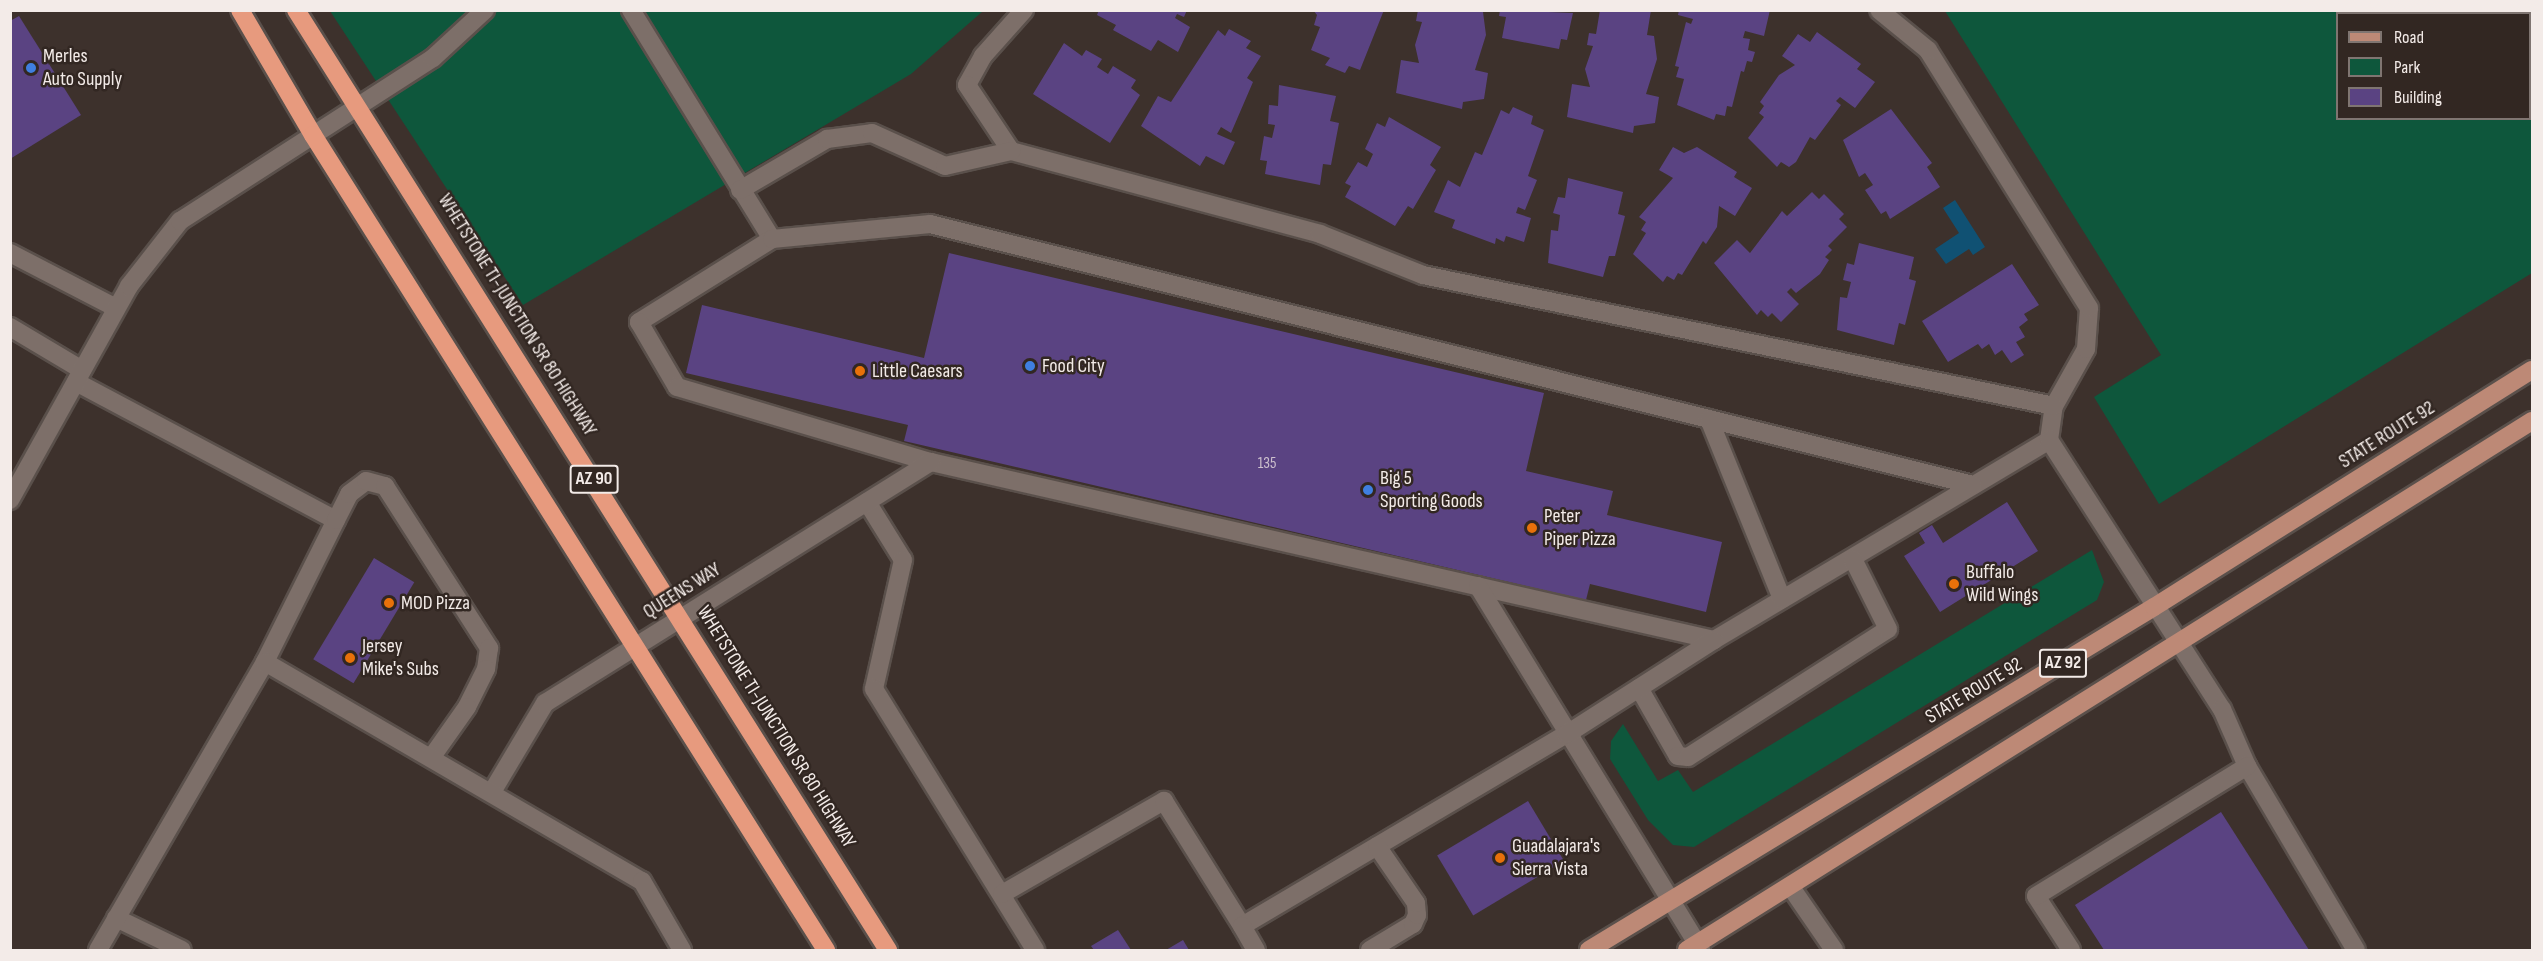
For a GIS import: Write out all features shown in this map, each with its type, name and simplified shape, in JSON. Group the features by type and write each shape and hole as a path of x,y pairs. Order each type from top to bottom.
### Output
{"highway":[{"name":"AZ 90","path":"240,10 313,135 822,947"},
{"name":"WHETSTONE TI-JUNCTION SR 80 HIGHWAY","path":"296,10 682,618 888,951"}],"main road":[{"name":"STATE ROUTE 92","path":"1589,951 2154,607 2532,370"},
{"name":"AZ 92","path":"1695,948 1790,886 2532,421"}],"street":[{"path":"10,500 116,308 180,221 434,58 485,10"},
{"path":"631,10 772,239"},
{"path":"1011,151 967,85 983,56 1024,10"},
{"path":"1879,10 1928,50 2089,308 2086,349 2054,406 2049,440 2154,607 2222,709 2247,766 2356,951"},
{"path":"740,190 827,139 872,133 945,166 1011,151 1320,234 1423,275 2054,406"},
{"path":"1714,640 931,462 677,387 639,322 772,239 930,224 1973,485"},
{"path":"10,253 116,308"},
{"path":"10,327 79,376 336,520"},
{"path":"1709,419 1782,599"},
{"path":"1242,926 1567,734 1714,640 2049,440"},
{"name":"QUEENS WAY","path":"492,792 545,703 931,462"},
{"path":"98,951 265,662 349,494 366,481 384,486 489,648 486,669 467,707 431,758"},
{"path":"867,502 903,560 874,689 1035,951"},
{"path":"1639,688 1678,756 1688,757 1888,629 1853,559"},
{"path":"1478,586 1671,902 1695,948"},
{"path":"265,662 642,881 682,951"},
{"path":"2071,951 2036,896 2247,766"},
{"path":"1002,894 1164,801 1256,951"},
{"path":"1370,951 1413,924 1417,915 1416,903 1377,846"},
{"path":"1790,886 1834,951"},
{"path":"116,918 182,951"}],"green space":[{"path":"330,11 983,11 911,74 523,305"},
{"path":"1945,11 2532,11 2532,273 2159,504 2094,397 2161,355"},
{"path":"2092,550 2104,582 2097,600 1694,847 1673,845 1648,820 1610,759 1611,741 1623,724 1658,781 1678,770 1693,792"}],"water":[{"path":"1955,200 1985,247 1973,255 1969,249 1946,264 1935,249 1959,233 1943,208"}],"building":[{"path":"1099,10 1187,10 1184,17 1177,14 1175,18 1190,27 1178,52 1158,40 1151,51 1113,30 1116,25 1097,15"},
{"path":"1313,10 1384,10 1360,70 1349,66 1345,73 1325,65 1330,58 1311,50 1320,27 1314,25 1317,15"},
{"path":"1418,10 1483,12 1486,35 1475,70 1488,73 1484,99 1463,102 1462,109 1396,93 1401,60 1419,63 1415,45 1422,22 1416,21"},
{"path":"1500,10 1573,13 1567,40 1561,39 1559,49 1502,38 1506,17 1499,16"},
{"path":"1600,10 1651,10 1647,35 1654,36 1657,59 1646,94 1659,97 1655,123 1634,126 1633,133 1567,117 1572,84 1590,87 1585,69 1593,46 1587,45 1589,33 1596,34"},
{"path":"1679,10 1770,10 1764,36 1745,31 1743,38 1750,39 1748,50 1755,52 1752,62 1747,61 1744,72 1741,71 1732,107 1727,106 1725,116 1716,114 1714,120 1677,105 1684,79 1676,77 1679,67 1675,66 1686,22 1691,24 1693,19 1678,15"},
{"name":"Merles Auto Supply","path":"19,16 81,115 10,159 10,21"},
{"path":"1229,29 1251,41 1246,48 1261,56 1247,78 1253,82 1231,133 1221,127 1217,134 1235,142 1224,165 1206,156 1200,166 1141,126 1158,96 1171,102 1218,30 1225,36"},
{"path":"1817,32 1861,64 1857,69 1875,82 1855,108 1840,97 1836,101 1841,105 1815,140 1810,137 1796,162 1789,167 1781,162 1777,167 1748,138 1764,117 1759,113 1764,106 1760,102 1779,75 1795,65 1782,56 1798,34 1810,42"},
{"path":"1064,43 1082,56 1086,50 1102,59 1097,67 1108,74 1113,66 1136,80 1131,88 1140,95 1110,143 1033,94"},
{"path":"1279,85 1336,96 1330,121 1339,123 1331,165 1323,164 1320,185 1265,174 1267,161 1260,160 1264,136 1272,138 1275,125 1268,124 1269,105 1278,106"},
{"path":"1513,107 1533,116 1531,124 1544,130 1528,176 1537,180 1525,210 1518,207 1516,213 1531,218 1524,242 1506,236 1504,242 1496,238 1495,244 1452,228 1455,220 1434,212 1448,180 1460,187 1475,152 1482,155 1501,110 1509,114"},
{"path":"1891,109 1932,163 1927,167 1940,187 1890,219 1886,211 1881,214 1865,190 1873,185 1865,173 1859,177 1843,140"},
{"path":"1389,117 1441,147 1430,165 1436,170 1413,209 1408,206 1395,226 1345,197 1351,186 1345,183 1358,162 1367,167 1373,154 1365,149 1377,123 1385,127"},
{"path":"1673,147 1684,153 1697,147 1737,172 1734,177 1752,188 1735,216 1719,206 1717,227 1706,244 1703,241 1682,275 1678,273 1674,280 1667,276 1663,282 1633,254 1646,233 1641,230 1646,222 1639,217 1673,178 1659,170"},
{"path":"1568,178 1623,192 1618,214 1625,216 1615,256 1609,256 1603,277 1548,263 1551,230 1558,231 1560,215 1553,213 1558,197 1565,198"},
{"path":"1812,192 1819,199 1824,194 1844,214 1839,219 1847,227 1828,246 1832,250 1825,257 1829,260 1820,274 1796,293 1791,288 1787,292 1799,304 1781,322 1772,313 1768,317 1761,310 1757,315 1714,263 1737,240 1750,253 1782,211 1787,216"},
{"path":"1859,243 1914,257 1909,279 1916,281 1905,325 1899,323 1894,345 1837,330 1840,297 1847,298 1851,282 1843,280 1847,263 1854,265"},
{"path":"949,253 1544,393 1526,471 1613,491 1607,515 1722,542 1706,612 1590,584 1586,600 904,441 908,425 686,373 702,305 924,358"},
{"path":"2012,264 2039,305 2024,314 2028,320 2019,327 2025,337 2016,342 2024,355 2011,363 2002,350 1995,355 1989,344 1982,349 1978,344 1948,362 1922,321"},
{"name":"Buffalo Wild Wings","path":"2007,502 2038,551 1940,612 1904,556 1925,543 1919,533 1932,525 1943,543"},
{"path":"374,558 414,582 354,683 313,659"},
{"name":"Guadalajara's Sierra Vista","path":"1528,801 1564,861 1473,916 1437,856"},
{"path":"2221,812 2309,950 2104,950 2075,905"},
{"path":"1118,930 1131,950 1094,950 1091,946"},
{"path":"1183,940 1189,950 1166,950"}],"place":[{"name":"Merles Auto Supply","path":"31,68"},
{"name":"Food City","path":"1030,366"},
{"name":"Little Caesars","path":"860,371"},
{"name":"Big 5 Sporting Goods","path":"1368,490"},
{"name":"Peter Piper Pizza","path":"1532,528"},
{"name":"Buffalo Wild Wings","path":"1954,584"},
{"name":"MOD Pizza","path":"389,603"},
{"name":"Jersey Mike's Subs","path":"350,658"},
{"name":"Guadalajara's Sierra Vista","path":"1500,858"}]}
